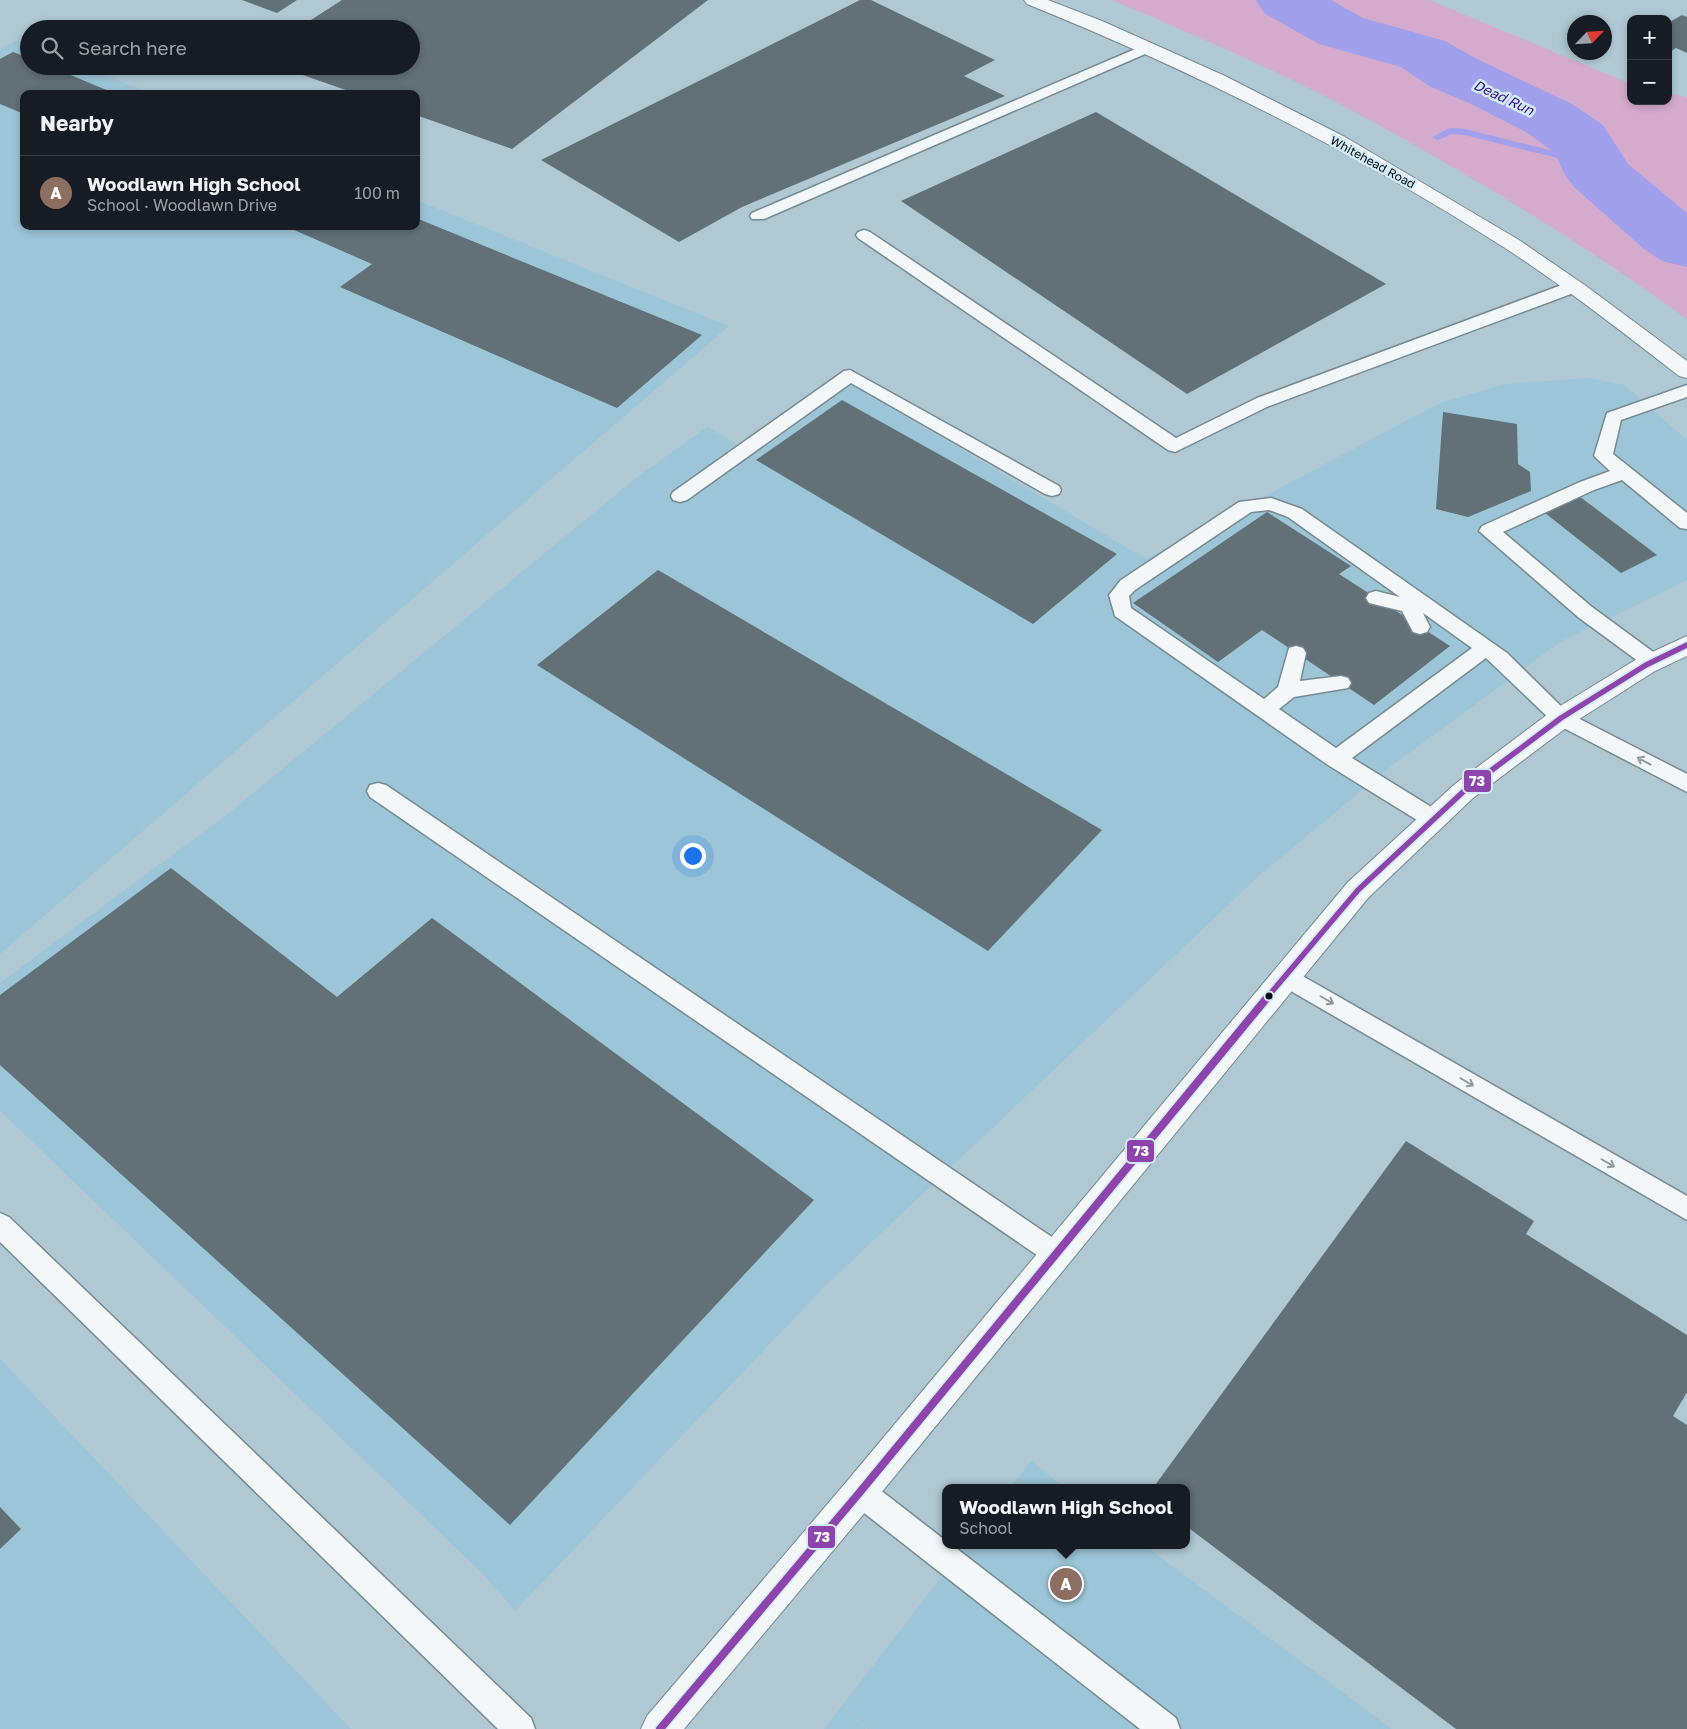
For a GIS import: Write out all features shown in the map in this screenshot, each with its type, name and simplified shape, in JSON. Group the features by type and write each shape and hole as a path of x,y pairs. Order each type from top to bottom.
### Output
{"main road":[{"name":"Whitehead Road","path":"1033,0 1147,48 1292,117 1412,183 1513,245 1687,371"},
{"path":"660,1729 860,1492 1358,890 1464,791 1561,718 1653,662 1687,644"}],"lane":[{"path":"758,216 1147,48"},
{"path":"864,235 1175,446 1263,402 1573,287"},
{"path":"680,496 850,375 1052,490"},
{"path":"1687,391 1613,417 1603,456 1687,523"},
{"path":"1624,472 1587,486 1489,530 1585,612 1653,662"},
{"path":"1434,819 1336,759 1122,611 1119,596 1128,585 1246,506 1272,504 1295,512 1413,603 1500,658 1561,718 1687,784"},
{"path":"1376,598 1413,603"},
{"path":"1413,603 1420,627"},
{"path":"1336,759 1486,648"},
{"path":"1288,690 1296,653"},
{"path":"1265,710 1288,690 1341,683"},
{"path":"378,791 1056,1254"},
{"path":"1285,976 1687,1209"},
{"path":"0,1224 520,1729"},
{"path":"860,1492 1165,1729"}],"path":[{"path":"841,1706 867,1729"}],"shaded area":[{"path":"1112,0 1429,0 1567,57 1567,60 1573,60 1627,82 1627,105 1672,105 1672,94 1687,97 1687,319 1559,232 1427,152 1336,102 1225,49"},
{"path":"17,40 20,41 20,75 105,75 141,90 20,90 20,230 420,230 420,202 729,326 0,954 0,49"},
{"path":"841,378 1146,559 1440,403 1506,384 1589,378 1624,385 1687,440 1687,580 1560,642 1390,767 1261,874 824,1287 515,1611 482,1573 0,1111 0,983 230,812 636,478 707,427 748,450"},
{"path":"0,1359 351,1729 0,1729"},
{"path":"1031,1461 1061,1484 1013,1484"},
{"path":"963,1549 1149,1549 1392,1729 824,1729"}],"building":[{"path":"242,0 297,0 277,13"},
{"path":"342,0 708,0 512,149 420,116 420,90 346,90 303,75 420,75 420,20 311,20"},
{"path":"860,0 871,0 995,60 964,76 1005,96 742,207 679,242 541,160"},
{"path":"1682,15 1687,17 1687,53 1676,48 1672,50 1672,21"},
{"path":"13,52 20,55 20,75 71,75 106,90 20,90 20,112 0,104 0,59"},
{"path":"1096,112 1386,284 1187,394 901,201"},
{"path":"420,220 702,335 617,408 340,287 372,264 294,230 420,230"},
{"path":"842,400 1117,554 1033,624 756,460"},
{"path":"1443,412 1517,424 1518,464 1530,472 1531,491 1468,517 1436,509"},
{"path":"1575,493 1657,555 1621,573 1540,509"},
{"path":"1267,512 1351,566 1339,574 1450,646 1374,705 1262,630 1218,662 1133,603"},
{"path":"658,570 1102,830 988,951 537,665"},
{"path":"171,868 337,997 432,918 814,1200 510,1525 0,1065 0,995"},
{"path":"1406,1141 1534,1221 1526,1234 1687,1335 1687,1392 1673,1416 1687,1425 1687,1729 1456,1729 1190,1529 1190,1484 1156,1484"},
{"path":"0,1507 21,1529 0,1549"}],"waterway":[{"name":"Dead Run","path":"1286,0 1341,31 1423,54 1452,72 1494,90 1549,118 1579,139 1591,156 1598,173 1669,234 1687,246"},
{"path":"1438,137 1450,131 1465,132 1594,164"}],"transit line":[{"name":"73","path":"660,1729 860,1492 1358,890 1464,791 1561,718 1646,665 1687,645"}],"place":[{"name":"Woodlawn High School","path":"1066,1584"}]}
